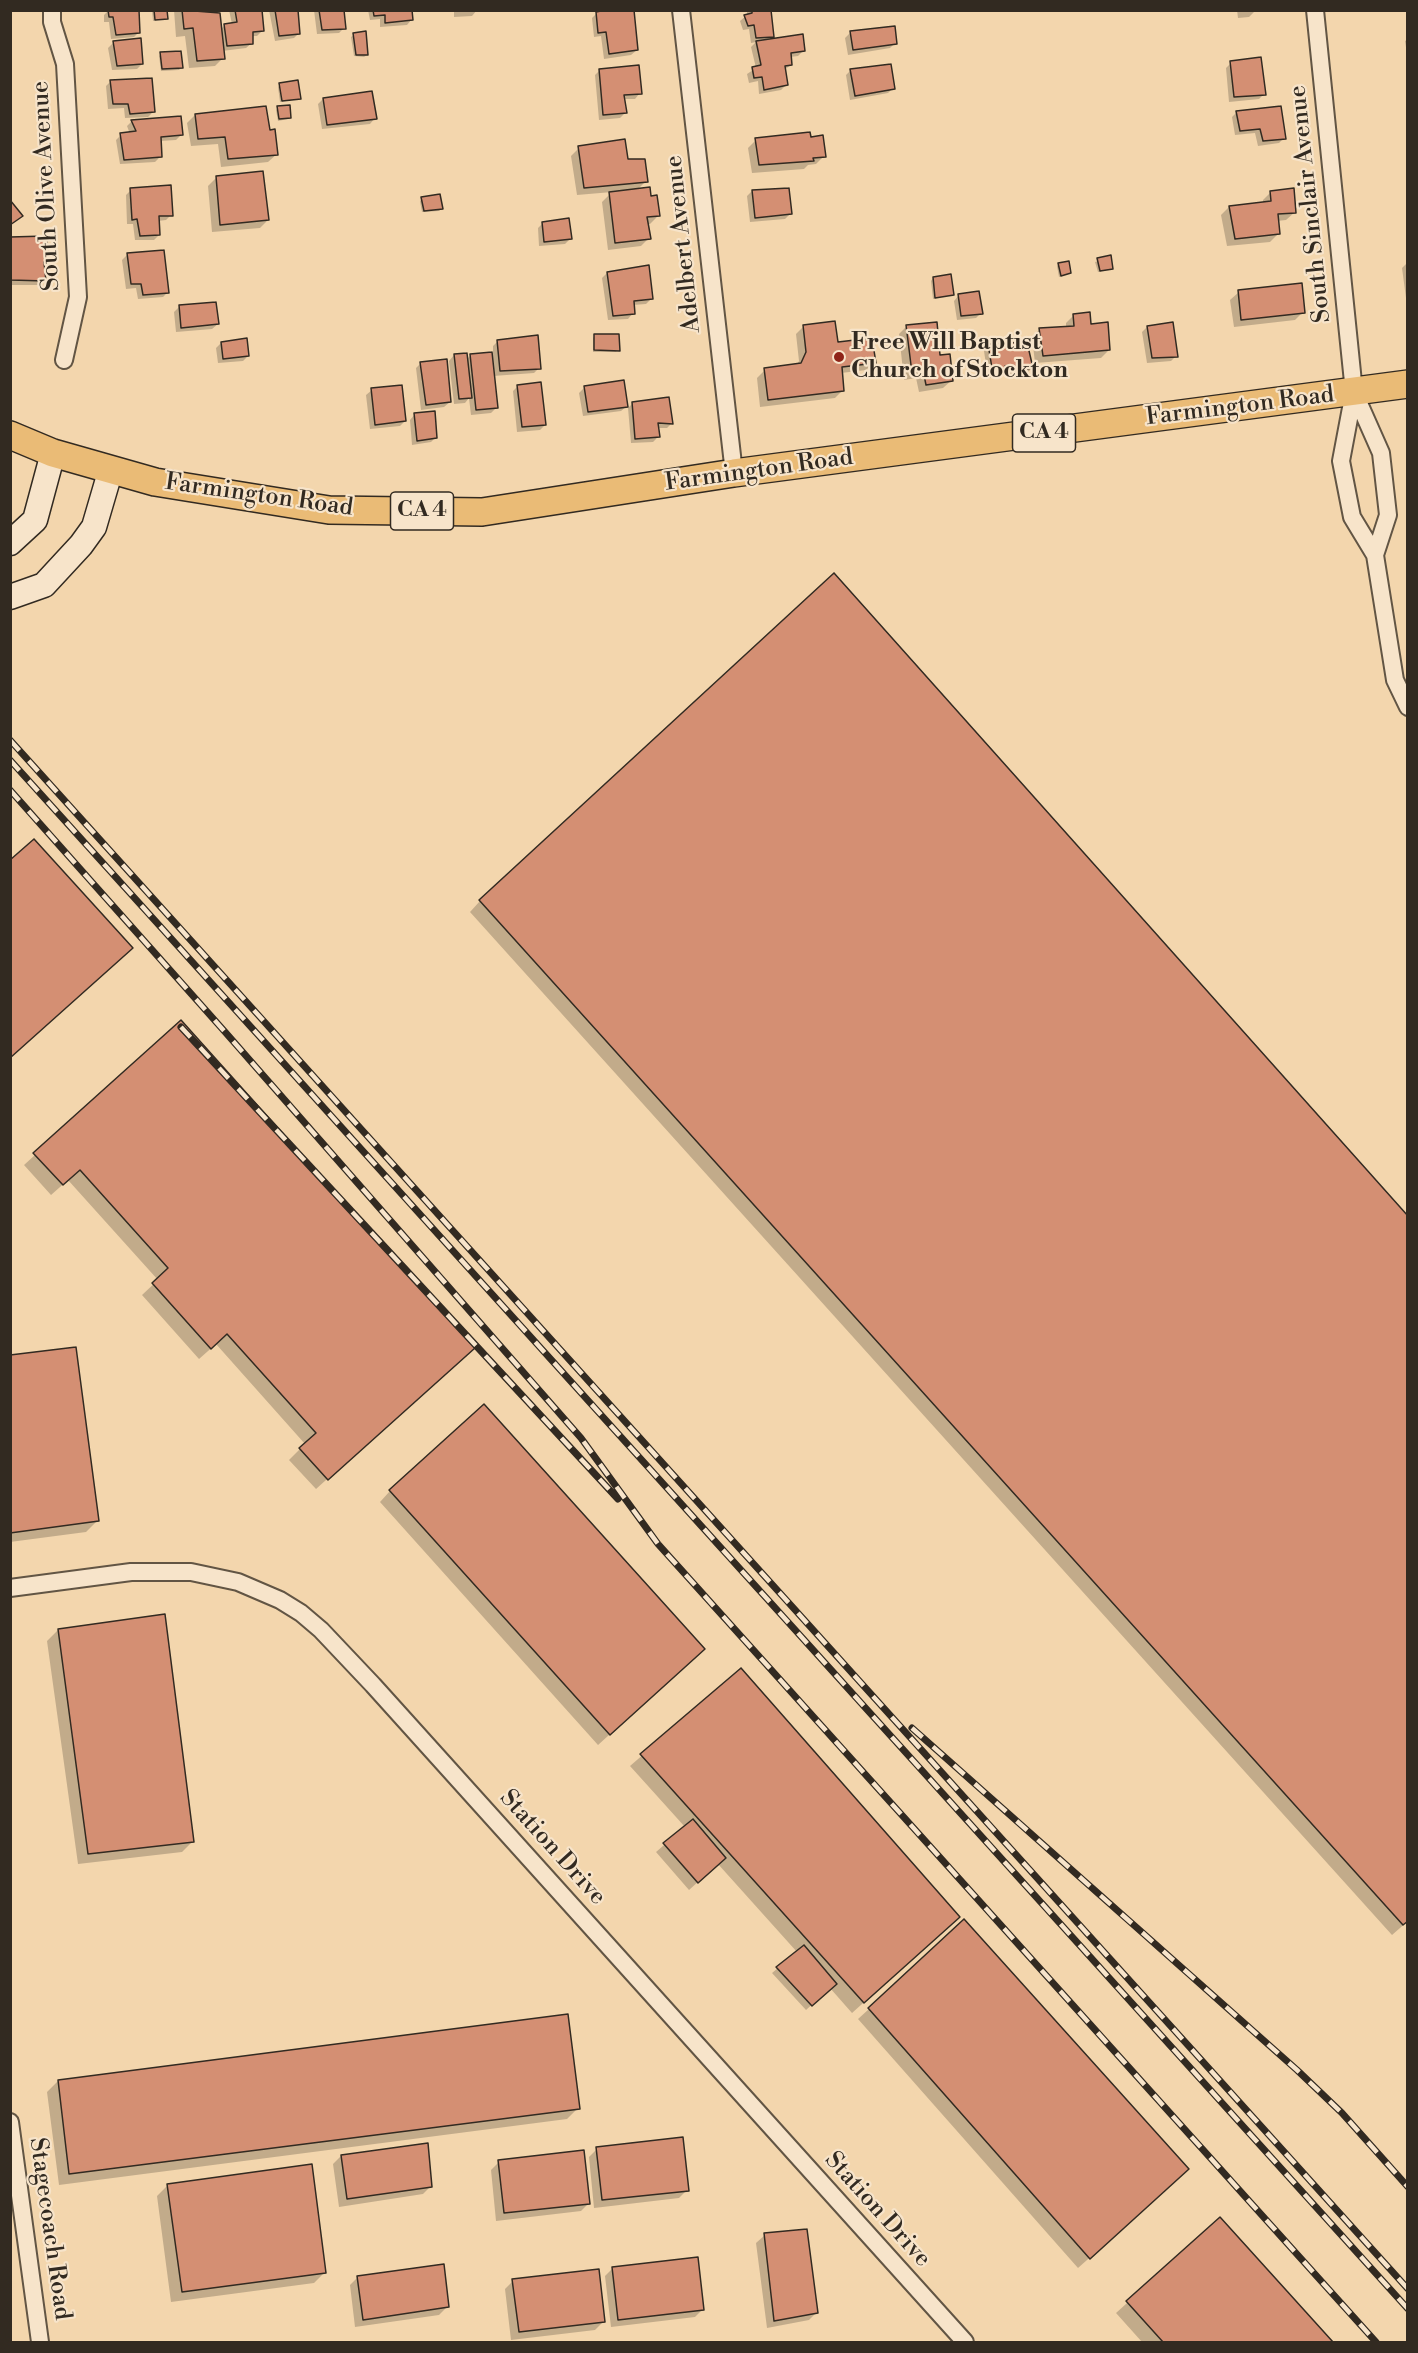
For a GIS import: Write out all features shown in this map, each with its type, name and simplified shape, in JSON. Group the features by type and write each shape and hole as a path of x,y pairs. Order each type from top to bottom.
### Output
{"main road":[{"name":"Farmington Road","path":"53,453 155,482 329,510 482,512 734,473 1407,384"},
{"name":"CA 4","path":"10,435 53,453"},
{"path":"10,543 35,520 53,453"},
{"path":"10,597 44,585 81,545 94,527 111,469"}],"street":[{"name":"South Olive Avenue","path":"52,10 52,22 65,63 78,297 64,360"},
{"name":"Adelbert Avenue","path":"681,10 734,473"},
{"name":"South Sinclair Avenue","path":"1315,10 1354,392"},
{"path":"1354,392 1341,461 1352,517 1375,555 1395,680 1407,707"},
{"path":"1354,392 1381,453 1388,515 1375,555"},
{"name":"Station Drive","path":"10,1588 131,1572 191,1572 238,1582 272,1596 301,1613 321,1630 368,1680 965,2343"},
{"name":"Stagecoach Road","path":"10,2122 40,2343"}],"building":[{"path":"108,10 139,10 140,33 116,35 113,17 109,17"},
{"path":"154,10 167,10 168,19 155,20"},
{"path":"182,10 220,13 225,59 197,61 193,28 184,29"},
{"path":"235,10 262,10 264,31 253,32 253,44 227,46 224,24 237,22"},
{"path":"275,10 298,10 300,34 279,36"},
{"path":"319,10 344,10 346,29 322,30"},
{"path":"373,10 412,10 413,20 385,23 385,15 374,16"},
{"path":"634,10 638,50 609,54 606,32 598,33 596,12"},
{"path":"752,10 771,10 774,37 756,38 754,25 748,26 744,15 752,13"},
{"path":"895,26 897,44 853,50 850,31"},
{"path":"366,31 368,55 356,55 353,33"},
{"path":"803,34 805,51 791,53 792,65 785,66 788,85 764,90 762,77 754,78 752,67 761,65 756,41"},
{"path":"141,38 143,64 117,66 113,41"},
{"path":"181,51 183,68 162,69 160,52"},
{"path":"1261,57 1266,95 1234,97 1230,61"},
{"path":"891,64 895,89 855,96 850,69"},
{"path":"639,65 642,94 624,95 627,113 603,115 599,69"},
{"path":"152,78 155,112 130,114 128,104 113,104 110,80"},
{"path":"298,80 301,99 282,101 279,83"},
{"path":"372,91 377,119 327,125 323,98"},
{"path":"290,105 291,118 279,119 277,106"},
{"path":"266,106 270,130 275,129 278,155 228,159 225,137 198,139 195,114"},
{"path":"1281,106 1286,139 1263,141 1260,129 1240,131 1236,111"},
{"path":"181,116 183,135 161,137 162,157 124,160 120,133 136,131 131,120"},
{"path":"810,132 811,137 823,135 826,157 813,158 814,161 759,165 755,138"},
{"path":"625,139 628,159 645,159 648,182 584,188 578,146"},
{"path":"263,171 269,220 220,225 216,176"},
{"path":"171,185 173,216 159,216 160,235 140,236 137,219 132,220 130,188"},
{"path":"650,187 651,196 657,195 660,216 647,217 651,239 615,243 609,192"},
{"path":"789,188 792,214 755,218 752,190"},
{"path":"1294,188 1296,213 1278,214 1280,234 1235,239 1229,206 1271,201 1270,191"},
{"path":"440,194 443,209 424,211 421,197"},
{"path":"10,200 23,216 10,225"},
{"path":"569,218 572,239 544,242 542,222"},
{"path":"46,236 50,262 44,262 46,281 10,280 10,237"},
{"path":"164,250 169,293 143,295 141,284 131,284 127,253"},
{"path":"1111,255 1113,269 1100,271 1097,258"},
{"path":"1069,261 1071,273 1061,276 1058,263"},
{"path":"649,265 653,299 634,301 635,314 613,316 607,272"},
{"path":"951,274 954,295 935,298 933,277"},
{"path":"1302,283 1305,313 1241,320 1238,290"},
{"path":"979,291 983,314 961,316 958,294"},
{"path":"216,302 219,324 181,328 179,305"},
{"path":"1090,312 1091,324 1108,322 1110,350 1043,356 1039,328 1074,326 1073,314"},
{"name":"Free Will Baptist Church of Stockton","path":"835,321 838,342 872,338 876,363 842,367 844,391 768,400 764,368 801,363 806,352 803,325"},
{"path":"937,322 940,355 950,354 953,381 926,385 923,370 912,373 906,325"},
{"path":"1173,322 1178,357 1152,358 1147,326"},
{"path":"594,334 619,334 620,351 594,350"},
{"path":"538,335 541,369 500,371 497,340"},
{"path":"247,338 249,356 223,359 221,342"},
{"path":"1027,342 1033,368 1010,371 1010,366 1005,366 1006,373 993,374 988,344"},
{"path":"492,352 498,408 476,410 470,354"},
{"path":"467,353 472,398 459,399 454,354"},
{"path":"447,359 451,402 426,405 420,362"},
{"path":"624,380 628,407 588,412 584,386"},
{"path":"541,382 546,425 522,427 517,385"},
{"path":"402,385 406,421 375,425 371,388"},
{"path":"669,397 673,424 658,423 660,437 635,439 632,402"},
{"path":"435,411 437,438 417,441 414,413"},
{"path":"834,573 1408,1216 1408,1921 1403,1925 479,900"},
{"path":"34,839 133,948 10,1058 10,860"},
{"path":"181,1020 475,1348 328,1480 299,1448 316,1433 227,1334 211,1349 152,1283 168,1268 80,1170 63,1185 33,1153"},
{"path":"76,1347 99,1521 10,1533 10,1355"},
{"path":"484,1404 705,1649 610,1735 389,1490"},
{"path":"165,1614 194,1842 88,1854 58,1629"},
{"path":"741,1668 960,1917 864,2003 640,1754"},
{"path":"693,1819 726,1858 698,1883 663,1843"},
{"path":"964,1919 1189,2169 1090,2259 868,2008"},
{"path":"804,1945 837,1984 812,2006 776,1967"},
{"path":"568,2014 580,2109 69,2174 58,2080"},
{"path":"683,2137 689,2191 602,2200 596,2147"},
{"path":"428,2143 432,2187 347,2199 341,2155"},
{"path":"584,2150 590,2204 504,2213 498,2160"},
{"path":"312,2164 326,2273 182,2292 167,2184"},
{"path":"1220,2217 1333,2342 1163,2342 1126,2301"},
{"path":"807,2229 818,2313 774,2321 764,2233"},
{"path":"698,2257 704,2310 618,2320 612,2267"},
{"path":"444,2264 449,2307 363,2320 357,2276"},
{"path":"599,2269 605,2322 519,2332 512,2279"}],"railway":[{"path":"10,740 1408,2289"},
{"path":"10,760 1408,2309"},
{"path":"10,790 581,1438 658,1544 1376,2342"},
{"path":"181,1027 618,1499"},
{"path":"912,1728 1297,2070 1342,2113 1408,2187"}],"place":[{"name":"Free Will Baptist Church of Stockton","path":"839,357"}]}
